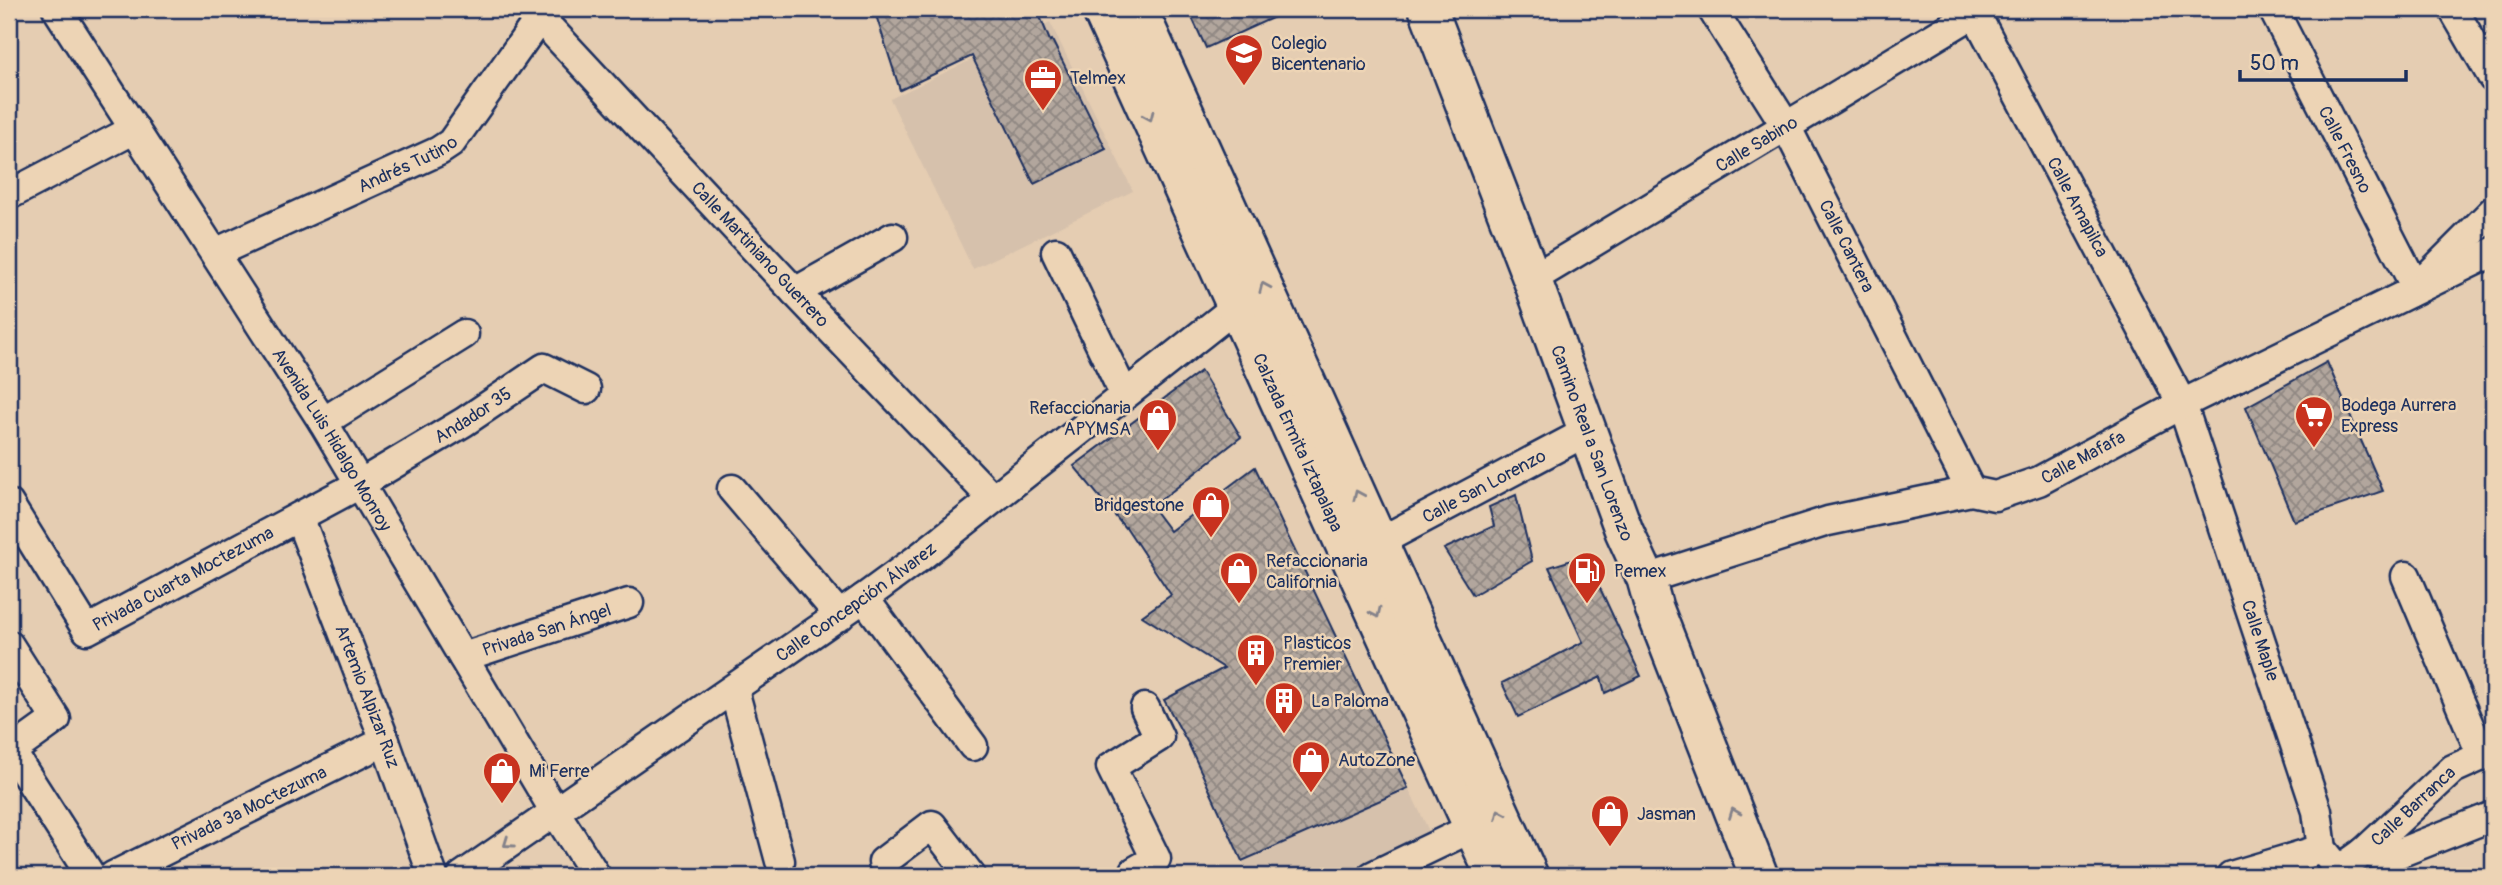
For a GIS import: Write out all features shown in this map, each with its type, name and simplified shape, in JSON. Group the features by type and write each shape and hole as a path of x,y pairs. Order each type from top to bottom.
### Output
{"main road":[{"name":"Calzada Ermita Iztapalapa","path":"1101,9 1495,876"},
{"name":"Calzada Ermita Iztapalapa","path":"1138,9 1529,876"},
{"name":"Camino Real a San Lorenzo","path":"1428,9 1532,279 1624,531 1646,579 1654,608 1759,876"}],"street":[{"name":"Avenida Luis Hidalgo Monroy","path":"57,9 323,422 596,876"},
{"name":"Calle Cantera","path":"1712,9 1786,126 1970,491"},
{"name":"Calle Fresno","path":"2273,9 2416,288"},
{"path":"2453,9 2493,78"},
{"name":"Calle Sabino","path":"1532,279 1976,10"},
{"name":"Calle Amapilca","path":"1976,10 2182,404"},
{"name":"Andrés Tutino","path":"215,253 439,151 451,143 538,11"},
{"name":"Calle Martiniano Guerrero","path":"538,11 795,292 993,499"},
{"path":"9,195 135,129"},
{"path":"2416,288 2493,211"},
{"path":"795,292 893,237"},
{"path":"1056,252 1124,394"},
{"name":"Calle Mafafa","path":"1646,579 1828,521 1970,491 1995,495 2039,481 2182,404 2493,252"},
{"name":"Calle Concepción Álvarez","path":"462,876 864,598 1236,307"},
{"path":"323,422 464,334"},
{"name":"Andador 35","path":"360,484 464,422 544,368 586,389"},
{"name":"Calle Maple","path":"2182,404 2333,865"},
{"name":"Calle San Lorenzo","path":"1379,542 1588,431"},
{"path":"299,517 360,484"},
{"path":"732,489 840,615"},
{"name":"Privada Cuarta Moctezuma","path":"9,505 87,629 299,517"},
{"name":"Artemio Alpizar Ruz","path":"299,517 385,741 432,876"},
{"path":"2406,576 2488,754"},
{"path":"864,598 973,746"},
{"name":"Privada San Ángel","path":"463,657 629,603"},
{"path":"9,645 56,719 10,752 91,876"},
{"path":"734,690 780,861"},
{"path":"1139,876 1135,871 1156,859 1111,766 1159,737 1145,708"},
{"name":"Privada 3ª Moctezuma","path":"113,876 385,741"},
{"name":"Calle Barranca","path":"2231,876 2333,865 2364,852 2453,769 2488,754"},
{"path":"2364,852 2389,857 2493,816"},
{"path":"883,862 932,825 971,876"},
{"path":"1372,876 1474,827"}],"shaded area":[{"path":"1050,22 1133,191 973,269 890,99"},
{"name":"AutoZone","path":"1378,725 1429,831 1336,876 1249,876 1215,801"}],"building":[{"path":"874,9 1037,9 1050,41 1052,40 1106,149 1034,184 972,56 900,90"},
{"path":"1188,9 1292,9 1206,48"},
{"name":"Bodega Aurrera Express","path":"2327,362 2383,491 2294,521 2246,407"},
{"path":"1201,371 1241,437 1152,507 1170,531 1255,467 1408,788 1242,861 1189,745 1164,700 1224,668 1142,616 1171,595 1126,527 1074,466"},
{"path":"1516,495 1532,561 1473,595 1444,549 1494,526 1489,507"},
{"name":"Pemex","path":"1585,556 1641,676 1605,693 1601,677 1518,717 1502,683 1583,642 1549,567"}],"place":[{"name":"Colegio Bicentenario","path":"1244,87"},
{"name":"Telmex","path":"1043,112"},
{"name":"Bodega Aurrera Express","path":"2314,449"},
{"name":"Refaccionaria APYMSA","path":"1158,452"},
{"name":"Bridgestone","path":"1211,539"},
{"name":"Refaccionaria California","path":"1239,605"},
{"name":"Pemex","path":"1587,605"},
{"name":"Plasticos Premier","path":"1256,687"},
{"name":"La Paloma","path":"1284,735"},
{"name":"AutoZone","path":"1311,794"},
{"name":"Mi Ferre","path":"502,805"},
{"name":"Jasman","path":"1610,848"}]}
